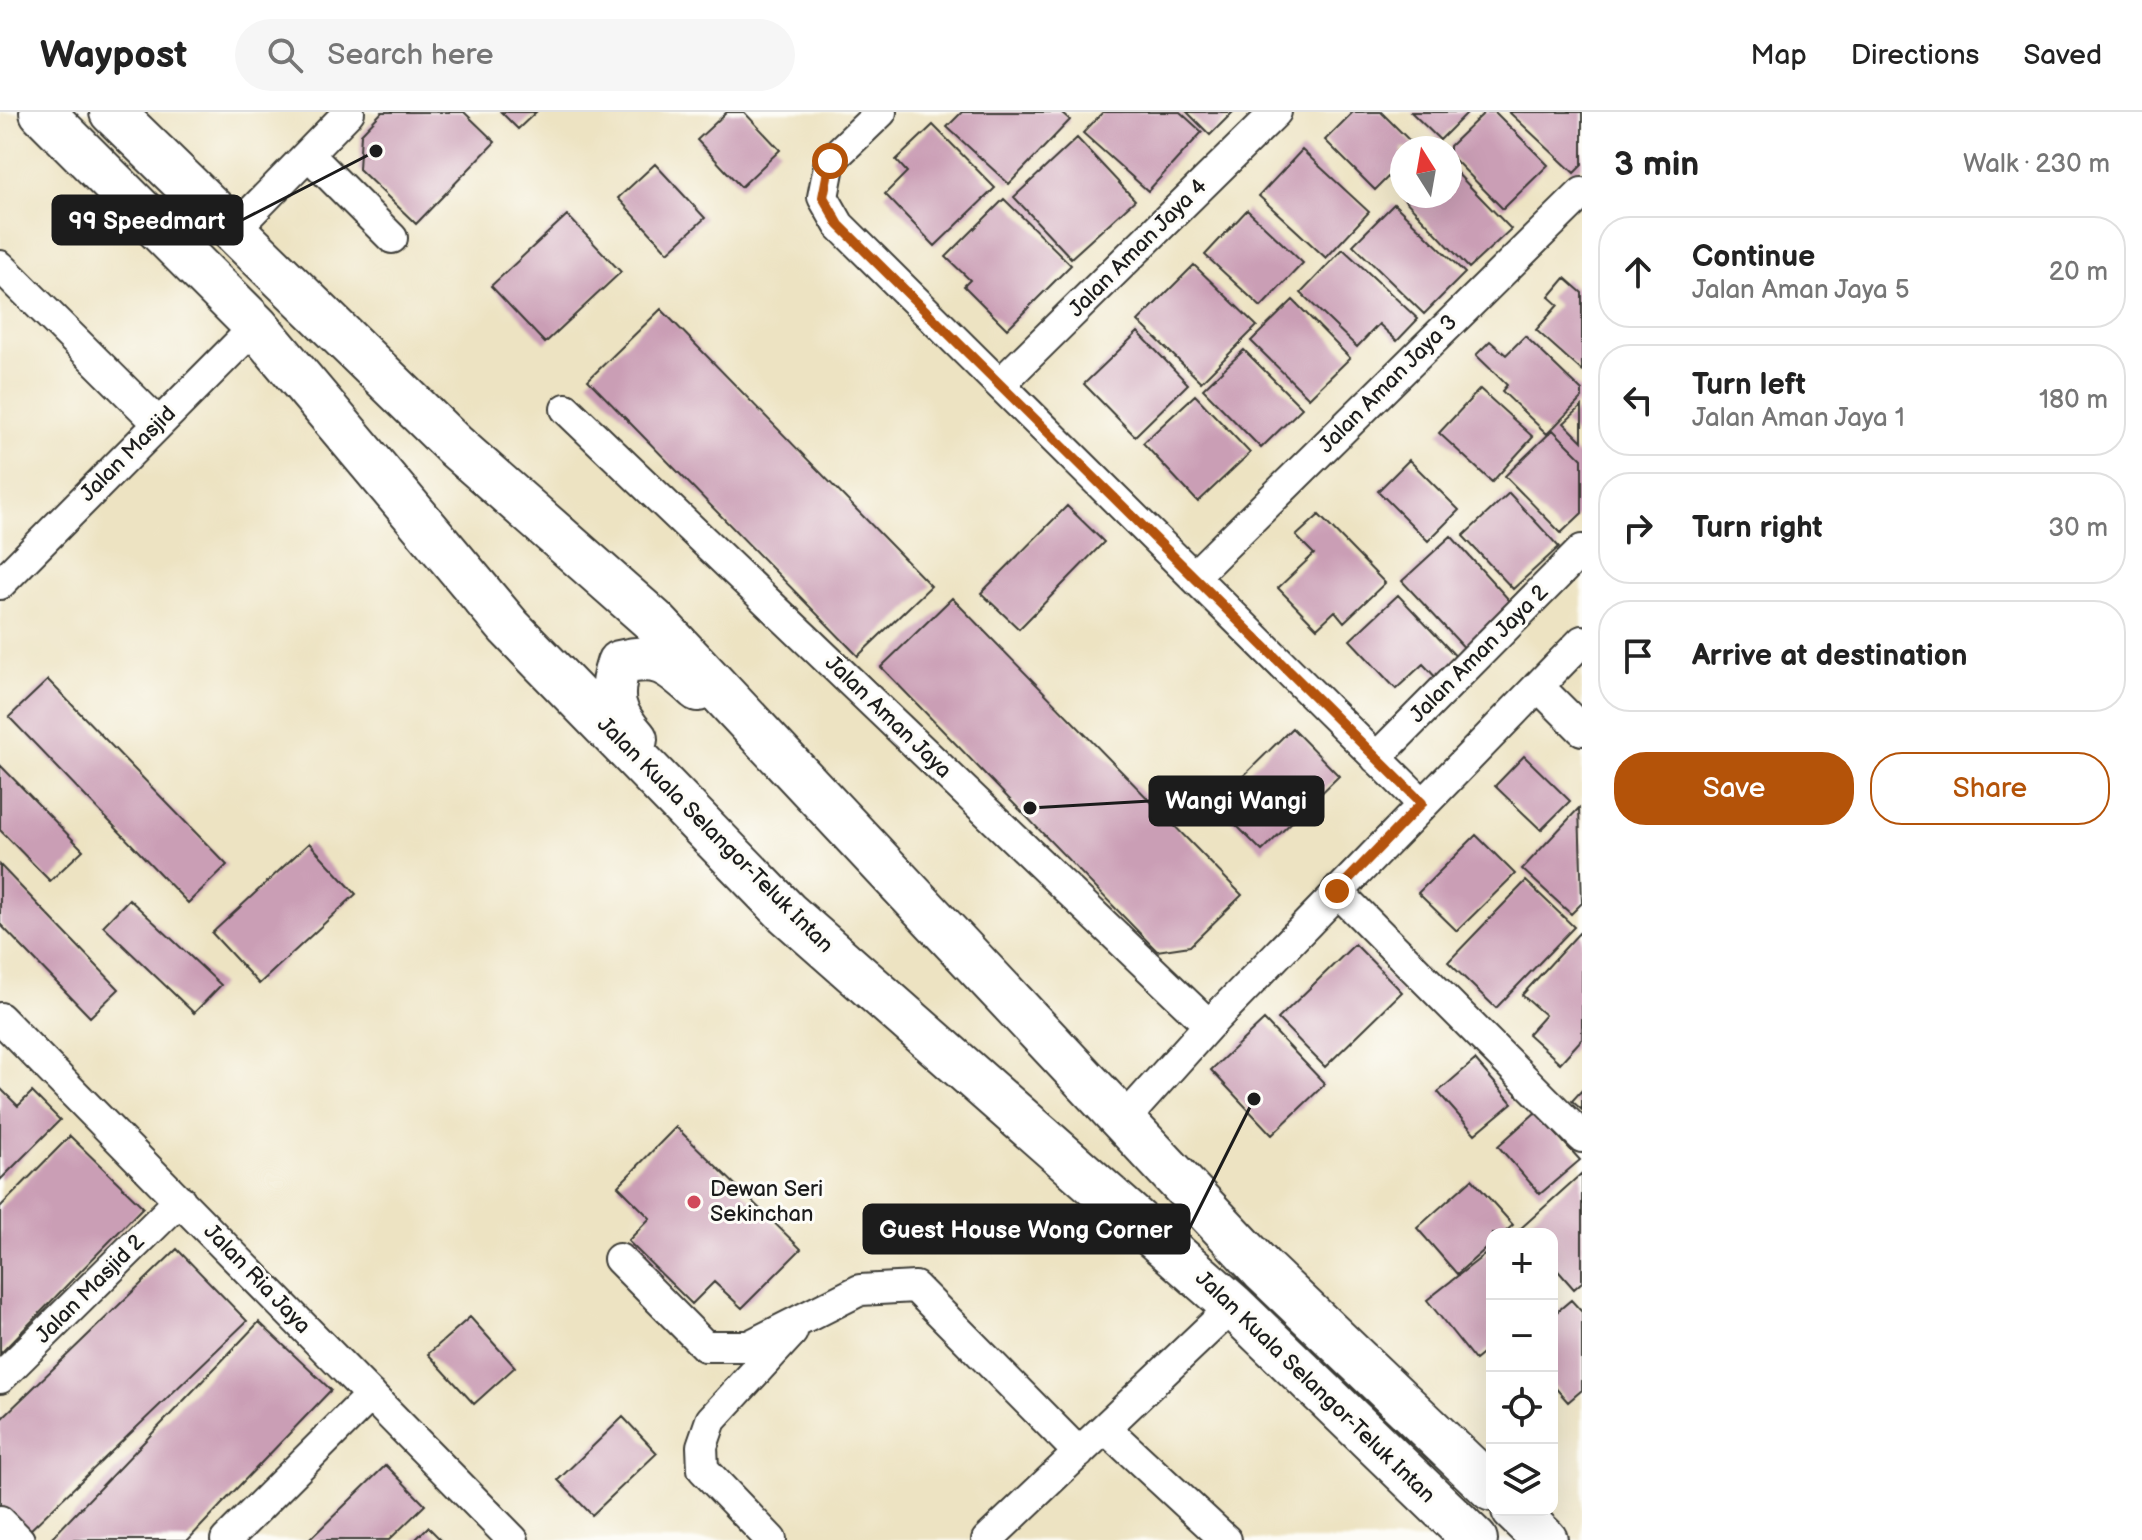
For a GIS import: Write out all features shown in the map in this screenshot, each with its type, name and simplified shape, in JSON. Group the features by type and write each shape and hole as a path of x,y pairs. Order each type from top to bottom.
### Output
{"highway":[{"name":"Jalan Kuala Selangor-Teluk Intan","path":"42,112 256,326 509,627 787,913 1233,1306 1475,1540"},
{"path":"112,112 454,445 655,622 1263,1270 1486,1483"},
{"path":"787,913 619,720 611,690 619,663 640,658 668,662 862,844"},
{"path":"1520,1516 1545,1540"}],"street":[{"path":"235,229 349,112"},
{"path":"881,112 830,161 823,197 839,225 1422,803"},
{"name":"Jalan Aman Jaya 4","path":"1001,383 1276,112"},
{"path":"308,154 392,238"},
{"name":"Jalan Aman Jaya 3","path":"1194,576 1582,193"},
{"path":"0,266 158,423"},
{"name":"Jalan Masjid","path":"0,584 256,326"},
{"name":"Jalan Aman Jaya","path":"566,409 1209,1025"},
{"name":"Jalan Aman Jaya 2","path":"1376,758 1582,550"},
{"path":"1122,1122 1209,1025 1337,891 1582,641"},
{"path":"1538,686 1582,730"},
{"path":"1337,891 1582,1137"},
{"name":"Jalan Ria Jaya","path":"0,1018 513,1540"},
{"name":"Jalan Masjid 2","path":"0,1378 180,1200"},
{"path":"619,1259 705,1346 749,1346 860,1290 915,1287 1079,1453"},
{"path":"987,1540 1233,1306"},
{"path":"771,1540 703,1469 702,1446 711,1420 804,1318"},
{"path":"226,1540 371,1395"},
{"path":"1105,1428 1226,1540"},
{"path":"0,1521 19,1540"}],"building":[{"path":"382,112 464,112 495,142 416,224 359,169 361,134"},
{"path":"501,112 536,112 518,129"},
{"path":"727,112 744,112 780,150 741,187 697,140"},
{"path":"962,112 1061,112 1070,120 1009,184 947,127"},
{"path":"1103,112 1180,112 1202,132 1148,191 1083,133"},
{"path":"1187,112 1233,112 1210,135"},
{"path":"1353,112 1381,112 1405,136 1390,136 1390,175 1375,190 1325,140"},
{"path":"1411,112 1468,112 1444,136 1436,136"},
{"path":"1485,112 1495,112 1548,165 1503,209 1462,167 1460,136"},
{"path":"1509,112 1582,112 1582,165 1574,173"},
{"path":"933,125 995,188 935,246 885,194 907,172 896,160"},
{"path":"1077,138 1135,200 1071,258 1014,197"},
{"path":"1302,150 1369,212 1326,258 1259,196"},
{"path":"655,164 705,218 668,252 618,198"},
{"path":"1462,178 1511,229 1469,268 1412,208 1462,208"},
{"path":"1004,199 1071,265 1007,329 964,286 970,280 946,257"},
{"path":"1390,208 1398,208 1465,273 1424,314 1353,245"},
{"path":"1247,210 1303,263 1261,307 1205,255"},
{"path":"567,215 621,272 545,343 491,286"},
{"path":"1343,249 1418,319 1397,341 1379,324 1357,347 1301,293"},
{"path":"1194,265 1257,326 1201,382 1138,321"},
{"path":"1565,278 1582,293 1582,371 1536,330 1558,305 1549,297"},
{"path":"1293,300 1350,358 1309,398 1251,341"},
{"path":"661,309 931,586 858,656 588,380"},
{"path":"1138,332 1188,384 1135,436 1084,384"},
{"path":"1525,336 1582,391 1582,398 1547,434 1502,391 1507,385 1476,355 1490,341 1506,355"},
{"path":"1244,350 1302,408 1261,448 1203,389"},
{"path":"1480,389 1533,437 1492,482 1439,433"},
{"path":"1195,395 1250,453 1198,502 1143,443"},
{"path":"1582,406 1582,441 1564,423"},
{"path":"1553,430 1582,459 1582,513 1561,533 1505,476"},
{"path":"1409,460 1459,510 1428,541 1378,491"},
{"path":"1509,493 1559,547 1513,589 1463,536"},
{"path":"1067,506 1104,542 1019,629 981,593"},
{"path":"1319,515 1385,583 1344,622 1335,611 1317,628 1278,588 1314,554 1296,536"},
{"path":"1451,536 1519,611 1471,655 1402,581"},
{"path":"1398,595 1462,663 1441,683 1423,664 1396,689 1350,640"},
{"path":"952,598 1242,895 1190,946 1157,951 881,667"},
{"path":"48,680 227,865 188,903 9,717"},
{"path":"1292,728 1339,776 1262,851 1215,804"},
{"path":"1524,756 1570,801 1541,830 1495,786"},
{"path":"0,765 83,850 50,881 0,830"},
{"path":"1579,808 1582,903 1571,914 1522,869"},
{"path":"1476,835 1515,874 1457,931 1418,893"},
{"path":"309,843 356,894 259,984 212,933"},
{"path":"0,865 119,989 90,1017 0,924"},
{"path":"1526,881 1574,927 1496,1008 1448,962"},
{"path":"129,899 221,985 194,1013 103,926"},
{"path":"1579,933 1582,936 1582,1039 1560,1063 1528,1034 1545,1015 1522,995"},
{"path":"1355,944 1402,992 1325,1067 1278,1019"},
{"path":"1264,1020 1325,1084 1272,1135 1211,1070"},
{"path":"1475,1060 1512,1103 1475,1134 1438,1092"},
{"path":"0,1088 18,1106 32,1092 60,1120 0,1180"},
{"path":"1582,1090 1582,1110 1572,1101"},
{"path":"1536,1112 1580,1160 1540,1194 1498,1146"},
{"name":"Dewan Seri Sekinchan","path":"676,1127 801,1249 742,1308 714,1282 692,1304 628,1241 650,1218 618,1186"},
{"path":"70,1136 143,1207 0,1354 0,1207"},
{"path":"1582,1173 1582,1282 1574,1289 1558,1271 1558,1228 1521,1228"},
{"path":"1472,1179 1513,1225 1510,1228 1486,1228 1486,1248 1457,1274 1417,1228"},
{"path":"177,1249 247,1321 26,1534 0,1507 0,1420"},
{"path":"1486,1254 1486,1351 1475,1360 1427,1300"},
{"path":"1571,1300 1582,1312 1582,1390 1568,1402 1558,1391 1558,1311"},
{"path":"470,1317 515,1367 474,1404 428,1354"},
{"path":"259,1322 331,1390 188,1540 50,1540"},
{"path":"623,1417 657,1453 592,1515 558,1480"},
{"path":"386,1465 425,1505 389,1540 309,1540"},
{"path":"428,1527 441,1540 415,1540"}],"place":[{"name":"99 Speedmart","path":"376,151"},
{"name":"Wangi Wangi","path":"1030,808"},
{"name":"Guest House Wong Corner","path":"1254,1099"},
{"name":"Dewan Seri Sekinchan","path":"694,1202"}],"route":[{"path":"830,161 823,197 839,225 1422,803 1337,891"}]}
